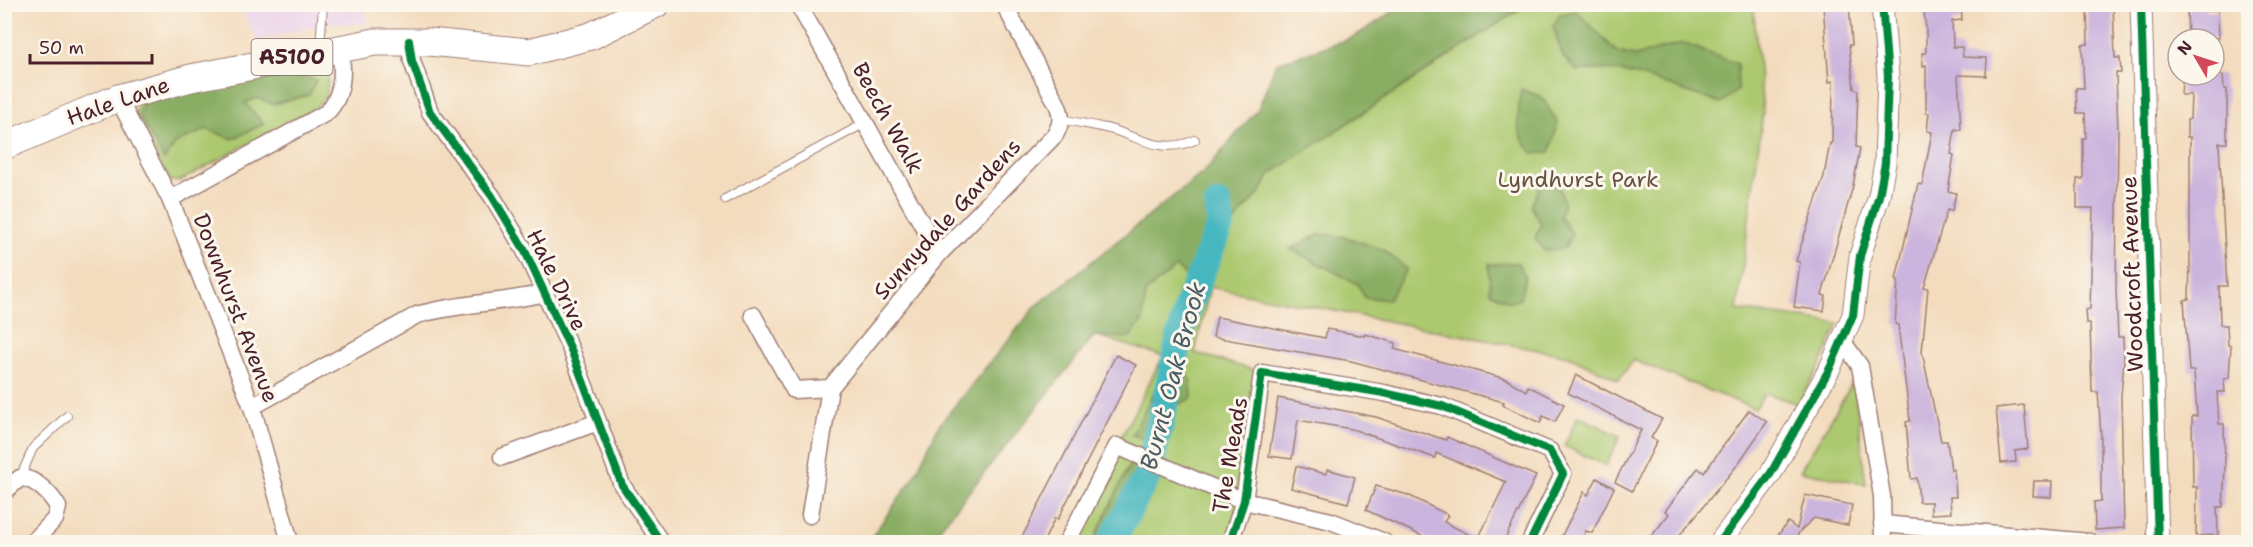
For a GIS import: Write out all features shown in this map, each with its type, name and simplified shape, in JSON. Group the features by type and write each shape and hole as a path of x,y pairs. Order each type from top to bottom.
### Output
{"main road":[{"name":"Hale Lane","path":"4,146 118,98 191,78 330,50 409,41 529,52 591,36 656,4"}],"street":[{"name":"Beech Walk","path":"798,4 939,254"},
{"path":"1004,4 1059,112"},
{"path":"1720,543 1771,473 1843,342 1853,315 1860,256 1879,196 1885,163 1888,76 1882,4"},
{"name":"Woodcroft Avenue","path":"2141,4 2158,543"},
{"name":"Hale Drive","path":"409,41 412,61 430,112 492,196 524,249 572,352 622,485 661,543"},
{"path":"170,199 326,113 339,94 344,69 330,50"},
{"name":"Downhurst Avenue","path":"118,98 170,199 252,407 290,543"},
{"name":"Sunnydale Gardens","path":"830,388 939,254 1055,135 1059,112"},
{"path":"252,407 417,315 442,308 515,300 545,293"},
{"path":"753,315 794,390 830,388 810,515"},
{"path":"1843,342 1860,366 1882,496 1883,543"},
{"name":"The Meads","path":"1230,543 1244,501 1262,372 1384,393 1442,406 1550,451 1563,474 1530,543"},
{"path":"502,457 598,422"},
{"name":"The Meads","path":"1067,543 1117,446 1244,501"},
{"path":"4,492 20,478 32,481 58,507 55,519 33,543"},
{"path":"1244,501 1331,521 1384,543"},
{"path":"1882,524 2012,539 2090,543"}],"lane":[{"path":"323,4 330,50"},
{"path":"1059,112 1165,147 1181,146 1195,140"},
{"path":"725,199 865,123"},
{"path":"20,478 33,448 67,416"}],"shaded area":[{"path":"240,5 364,5 369,24 330,23 257,41"}],"green space":[{"path":"1403,5 1526,5 1269,175 1262,190 1239,216 1223,240 1206,274 1188,329 1182,368 1191,380 1192,398 1171,408 1160,445 1132,435 1158,383 1190,280 1176,267 1146,292 1142,322 1129,338 1094,336 929,542 868,542 914,477 939,425 1035,307 1205,171 1258,109 1276,63 1354,37"},
{"name":"Lyndhurst Park","path":"1526,5 1753,5 1763,112 1737,310 1839,323 1821,364 1798,404 1765,393 1755,409 1633,360 1619,380 1569,356 1210,287 1195,353 1264,373 1230,542 1067,542 1163,356 1094,335 1267,176"},
{"path":"1576,11 1617,52 1635,56 1683,43 1737,64 1738,90 1721,103 1633,74 1597,70 1577,71 1563,57 1553,26 1560,14"},
{"path":"328,64 327,94 316,107 180,181 170,181 134,115 140,101"},
{"path":"298,76 316,80 309,95 273,104 257,98 245,103 264,124 232,139 207,129 176,143 164,160 139,116 143,103 199,87"},
{"path":"1521,89 1542,97 1558,123 1550,152 1534,154 1522,139 1518,124"},
{"path":"1541,184 1559,186 1564,202 1560,217 1572,233 1565,248 1544,251 1535,238 1541,224 1531,206"},
{"path":"1320,234 1345,237 1382,249 1407,269 1388,300 1364,297 1358,284 1290,249"},
{"path":"1518,263 1525,276 1520,299 1510,302 1490,292 1489,264"},
{"path":"1853,382 1866,484 1800,471"},
{"path":"1578,416 1620,436 1606,466 1564,446"},
{"path":"1130,464 1156,472 1120,542 1093,542"}],"building":[{"path":"1823,4 1849,4 1852,45 1849,45 1854,89 1858,90 1856,147 1860,148 1853,186 1822,295 1826,296 1824,311 1794,307 1800,262 1796,261 1824,176 1830,143 1832,143 1833,81 1829,82"},
{"path":"1923,4 1961,4 1962,20 1952,21 1953,47 1962,47 1963,57 1987,58 1986,76 1958,75 1961,130 1955,129 1951,154 1954,155 1948,191 1956,193 1952,211 1947,210 1924,288 1928,288 1922,352 1941,441 1947,441 1951,470 1954,469 1956,497 1950,497 1951,513 1931,514 1931,502 1919,502 1917,478 1911,479 1906,422 1910,421 1898,325 1895,324 1898,280 1896,279 1918,184 1922,185 1932,132 1927,131 1929,113 1926,113 1926,65 1923,66 1922,53 1926,53"},
{"path":"2113,5 2115,58 2120,58 2121,73 2116,73 2118,131 2116,290 2118,337 2123,337 2124,361 2121,396 2124,528 2095,530 2094,502 2101,501 2101,436 2098,392 2092,392 2090,323 2086,323 2085,310 2090,309 2093,208 2077,208 2077,179 2083,179 2083,138 2086,138 2085,113 2077,113 2076,88 2084,88 2082,45 2088,44 2087,6"},
{"path":"2205,7 2206,11 2218,10 2219,27 2188,27 2187,8"},
{"path":"2182,87 2224,87 2227,89 2227,143 2219,143 2227,286 2219,286 2220,325 2227,325 2228,345 2231,346 2229,378 2224,379 2225,392 2217,392 2219,424 2224,424 2225,467 2223,507 2217,507 2218,535 2196,536 2197,487 2193,487 2192,416 2197,416 2194,371 2189,371 2184,300 2189,299 2190,137 2187,137 2187,120 2190,119 2191,95 2181,95"},
{"path":"1217,317 1325,338 1327,329 1365,336 1365,334 1396,343 1394,349 1506,379 1526,391 1528,386 1564,404 1555,422 1543,416 1540,423 1503,405 1504,402 1351,361 1213,337"},
{"path":"1116,355 1136,365 1058,519 1055,518 1043,543 1019,543"},
{"path":"1576,375 1662,419 1651,438 1657,441 1632,491 1615,482 1641,430 1568,393"},
{"path":"1278,398 1376,417 1446,440 1447,437 1536,476 1503,543 1437,543 1366,510 1376,486 1408,495 1448,515 1444,522 1478,539 1506,482 1436,453 1435,458 1352,429 1298,420 1292,459 1269,456"},
{"path":"2024,405 2028,449 2015,451 2016,462 2001,463 1996,408"},
{"path":"1749,410 1767,422 1735,468 1673,543 1646,543 1669,514 1665,511 1698,468 1704,473"},
{"path":"1296,466 1326,474 1327,469 1355,477 1348,503 1291,488"},
{"path":"1597,478 1614,488 1592,533 1586,531 1580,543 1558,543 1584,492 1588,495"},
{"path":"2034,481 2052,481 2051,497 2033,496"},
{"path":"1805,495 1852,505 1848,525 1814,518 1800,531 1793,543 1772,543 1788,522 1797,529"}],"waterway":[{"name":"Burnt Oak Brook","path":"1111,542 1148,475 1187,308 1221,223 1218,205"}],"cycle path":[{"path":"1720,542 1771,473 1830,368 1853,315 1860,256 1879,196 1885,163 1888,76 1882,4"},
{"path":"2141,4 2158,542"},
{"path":"409,41 412,61 430,112 492,196 524,249 572,352 622,485 661,542"},
{"path":"1230,542 1244,501 1262,373 1384,393 1442,406 1550,451 1563,474 1530,542"}]}
